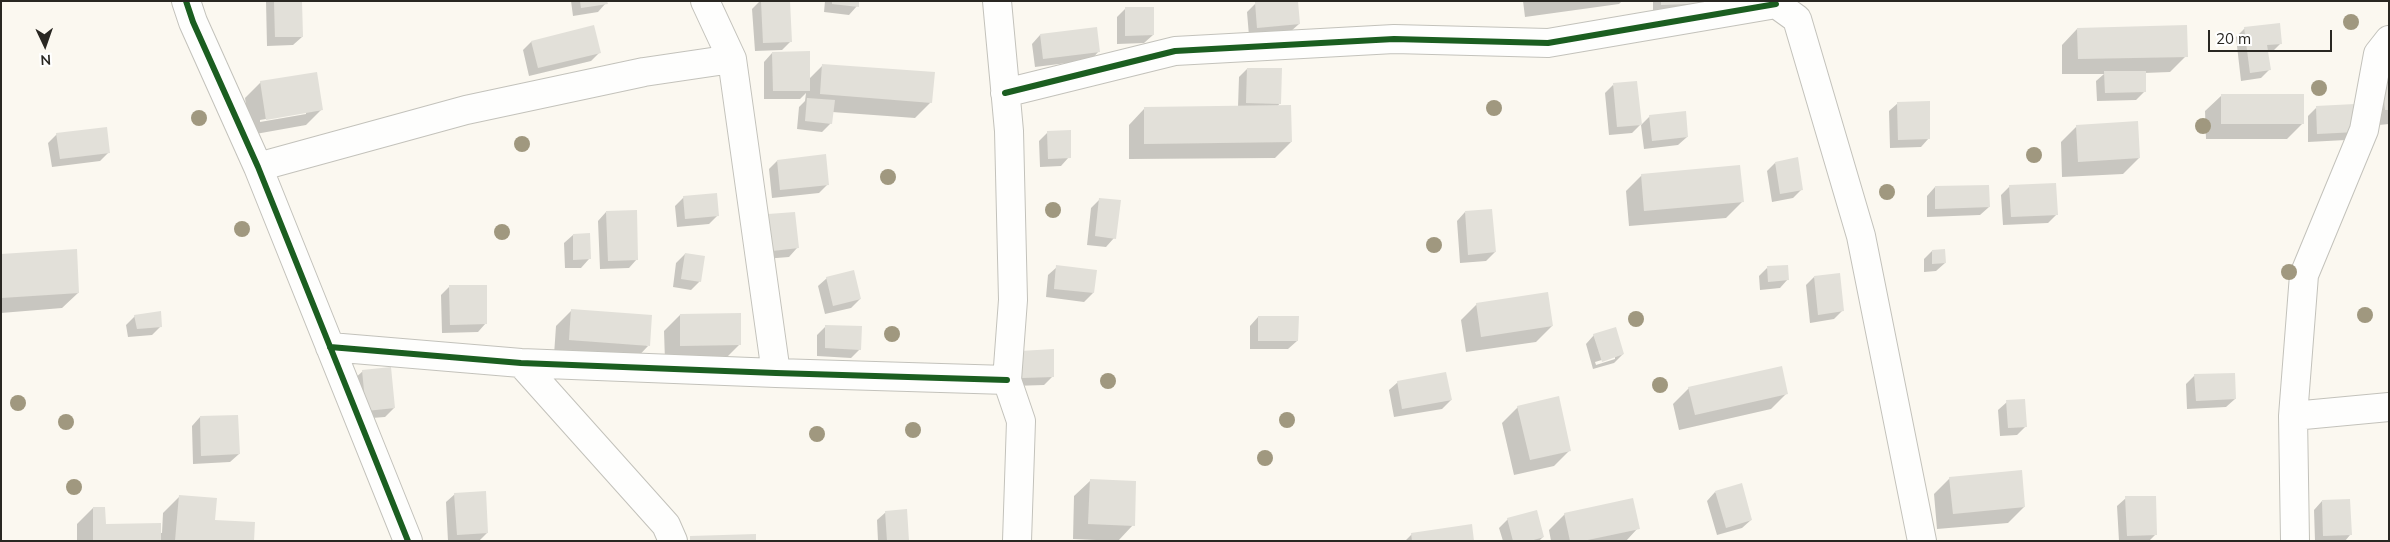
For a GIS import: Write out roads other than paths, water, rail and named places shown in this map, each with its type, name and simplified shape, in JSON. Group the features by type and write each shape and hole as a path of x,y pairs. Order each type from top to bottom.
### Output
{"street":[{"path":"186,1 193,22 258,167 408,541"},
{"path":"705,1 732,59 776,373"},
{"path":"997,1 1009,131 1013,300 1006,380 1021,421 1017,541"},
{"path":"1006,93 1175,52 1394,39 1548,43 1774,3 1797,19 1861,236 1922,541"},
{"path":"2295,541 2293,416 2304,275 2364,130 2378,54 2389,40"},
{"path":"258,167 466,110 644,72 732,59"},
{"path":"330,347 522,363 1006,380"},
{"path":"522,363 666,526 673,541"},
{"path":"2293,416 2389,407"}]}
